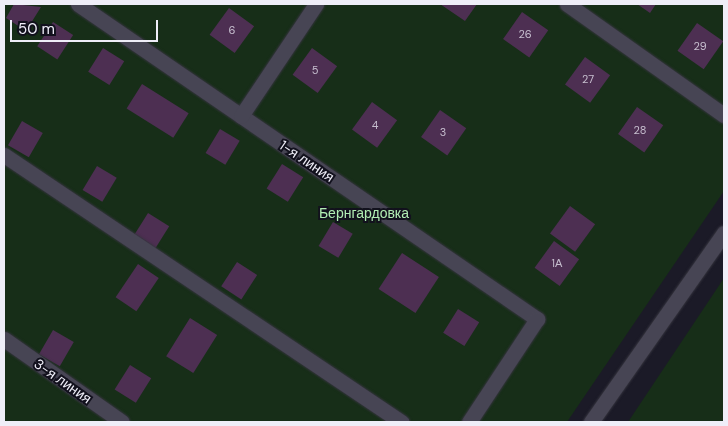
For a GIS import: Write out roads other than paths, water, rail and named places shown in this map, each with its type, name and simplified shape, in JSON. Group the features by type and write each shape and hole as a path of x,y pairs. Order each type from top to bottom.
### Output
{"street":[{"name":"1-я линия","path":"78,4 537,319 469,422"},
{"path":"241,116 316,4"},
{"path":"567,4 724,115"},
{"path":"4,155 402,422"},
{"path":"592,422 724,232"},
{"name":"3-я линия","path":"4,339 122,422"}],"park label":[{"name":"Бернгардовка","path":"364,213"}]}
